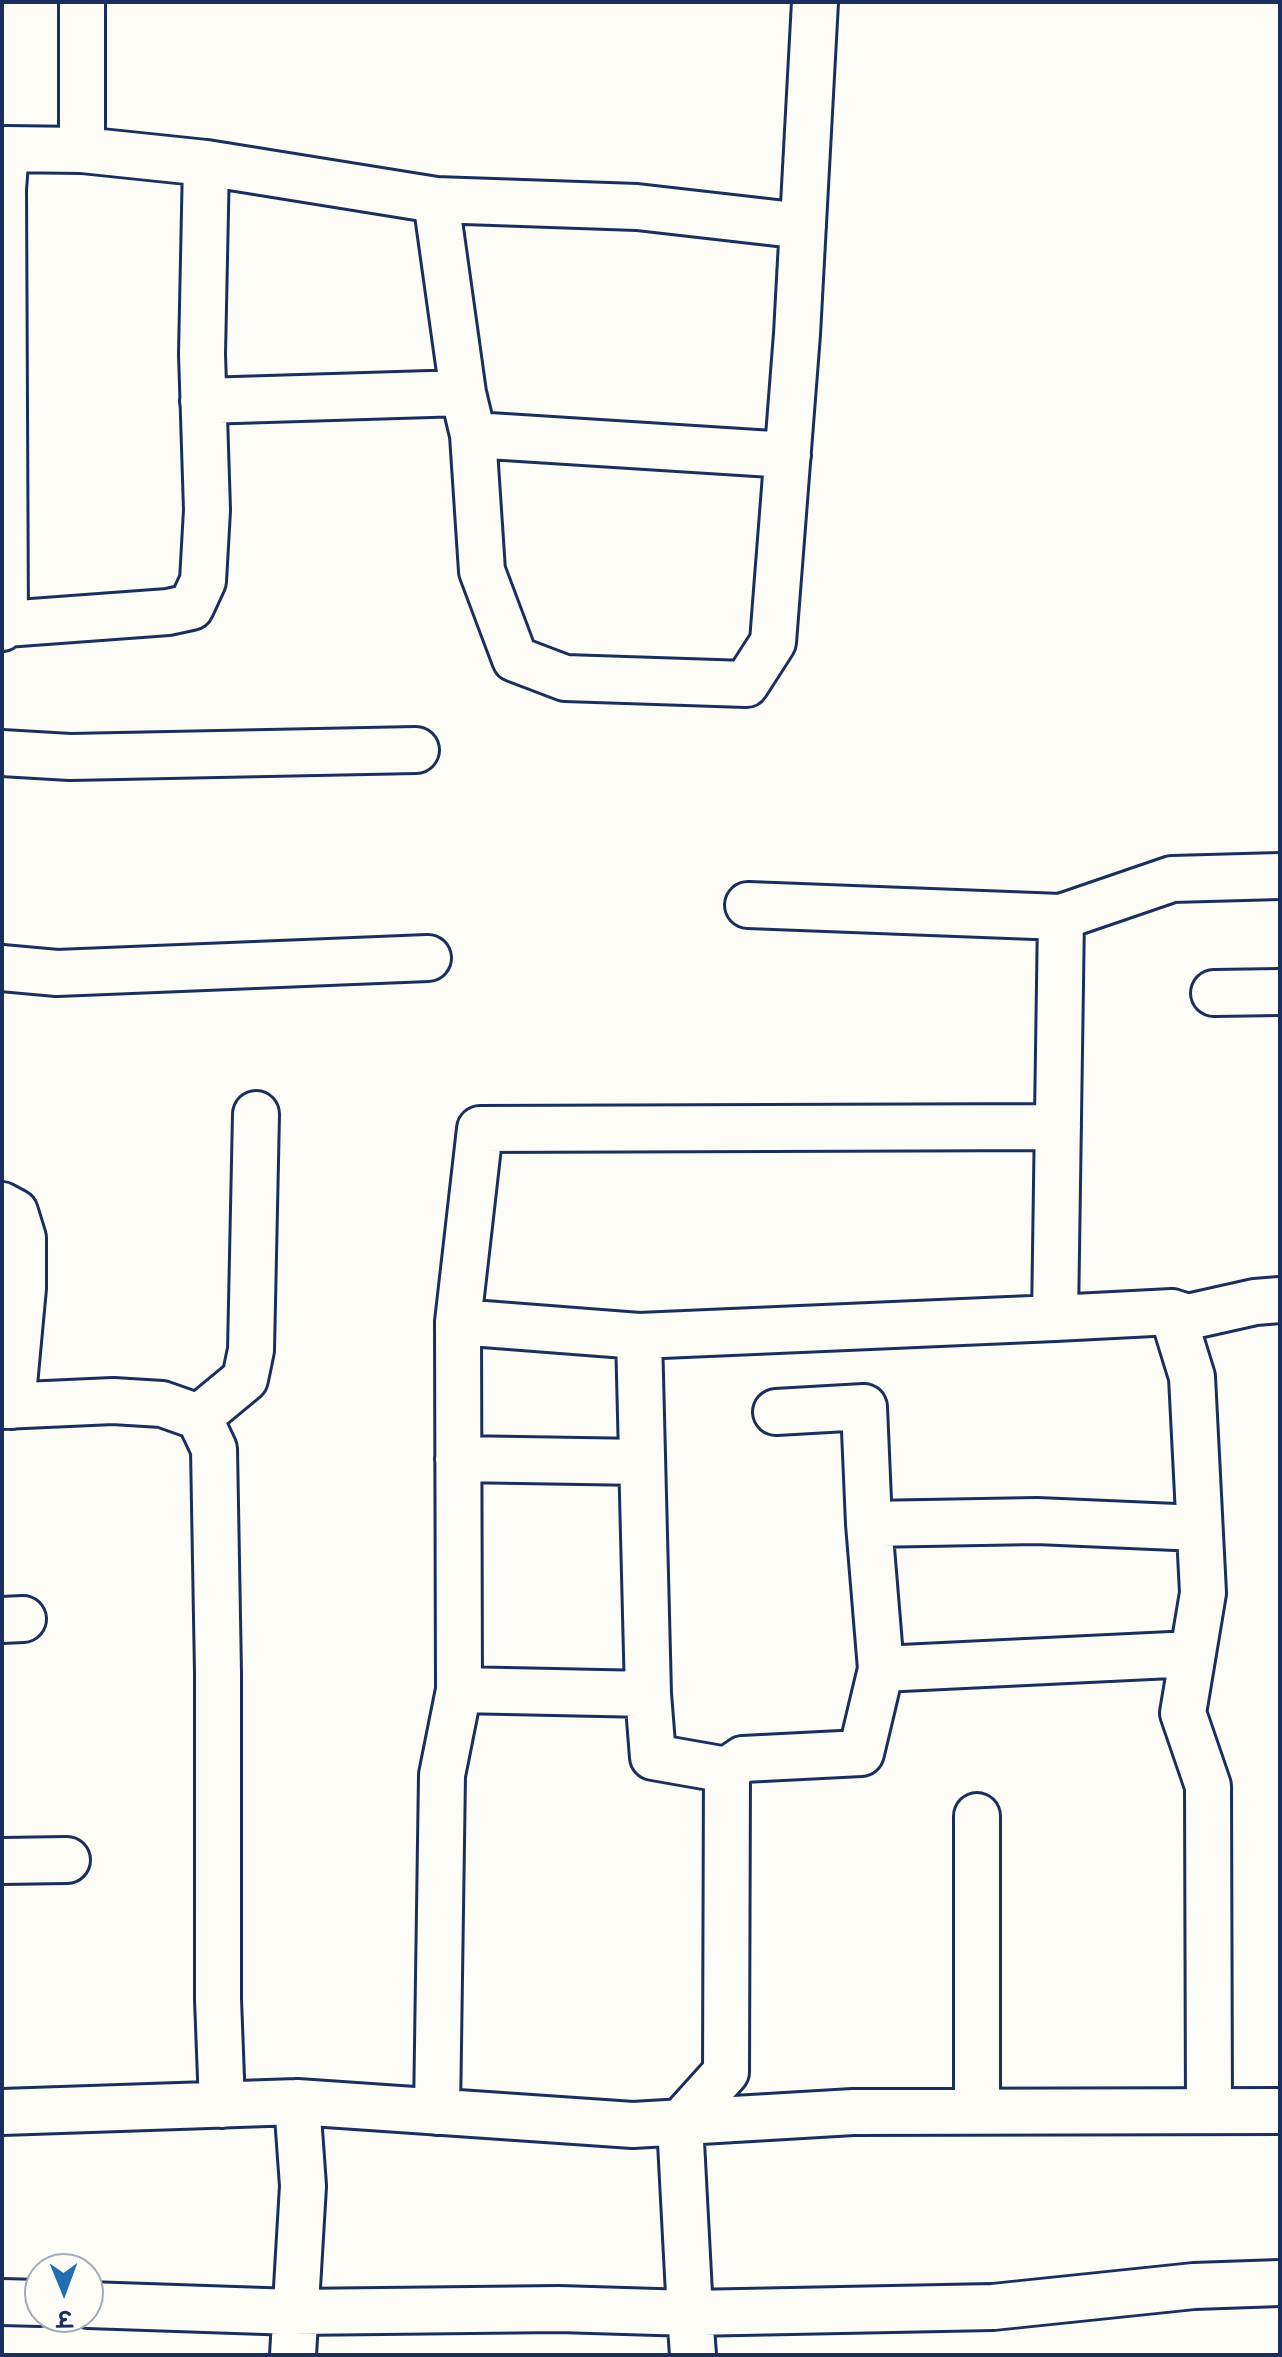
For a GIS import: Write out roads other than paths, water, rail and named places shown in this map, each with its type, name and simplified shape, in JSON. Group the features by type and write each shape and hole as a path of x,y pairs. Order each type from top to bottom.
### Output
{"street":[{"path":"82,2 82,150"},
{"path":"436,200 463,393 473,435 482,571 515,659 565,678 746,684 773,642 788,455 815,2"},
{"path":"206,163 203,401 207,510 203,581 191,607 168,612 4,626 4,149 82,150 206,163 436,200 637,207 803,226"},
{"path":"203,401 463,393"},
{"path":"473,435 788,455"},
{"path":"2,753 70,757 416,750"},
{"path":"748,905 1061,917 1172,879 1280,876"},
{"path":"1055,1318 1061,917"},
{"path":"2,968 57,973 428,958"},
{"path":"1214,993 1280,992"},
{"path":"199,1417 245,1379 251,1350 256,1114"},
{"path":"437,2112 442,1775 459,1690 458,1322 480,1129 1058,1127"},
{"path":"2,1205 15,1212 23,1238 23,1288 7,1406 125,1402 162,1404 199,1417 214,1449 218,1999 222,2105"},
{"path":"458,1322 639,1336 1172,1312 1188,1317 1255,1302 1280,1300"},
{"path":"1172,1312 1192,1377 1203,1593 1183,1713 1208,1786 1209,2110"},
{"path":"639,1336 648,1694 653,1757 727,1770 743,1759 861,1753 881,1669 869,1524 864,1407 776,1412"},
{"path":"458,1459 642,1462"},
{"path":"869,1524 1037,1521 1199,1528"},
{"path":"881,1669 1192,1654"},
{"path":"459,1690 648,1694"},
{"path":"691,2334 680,2123 726,2072 727,1770"},
{"path":"977,1816 977,2111"},
{"path":"2,1861 67,1860"},
{"path":"293,2355 303,2186 297,2102"},
{"path":"2,2112 297,2102 633,2125 853,2112 1280,2111"},
{"path":"104,2306 294,2312 559,2309 691,2334 1194,2286 1280,2283"},
{"path":"2,2302 24,2303"}]}
